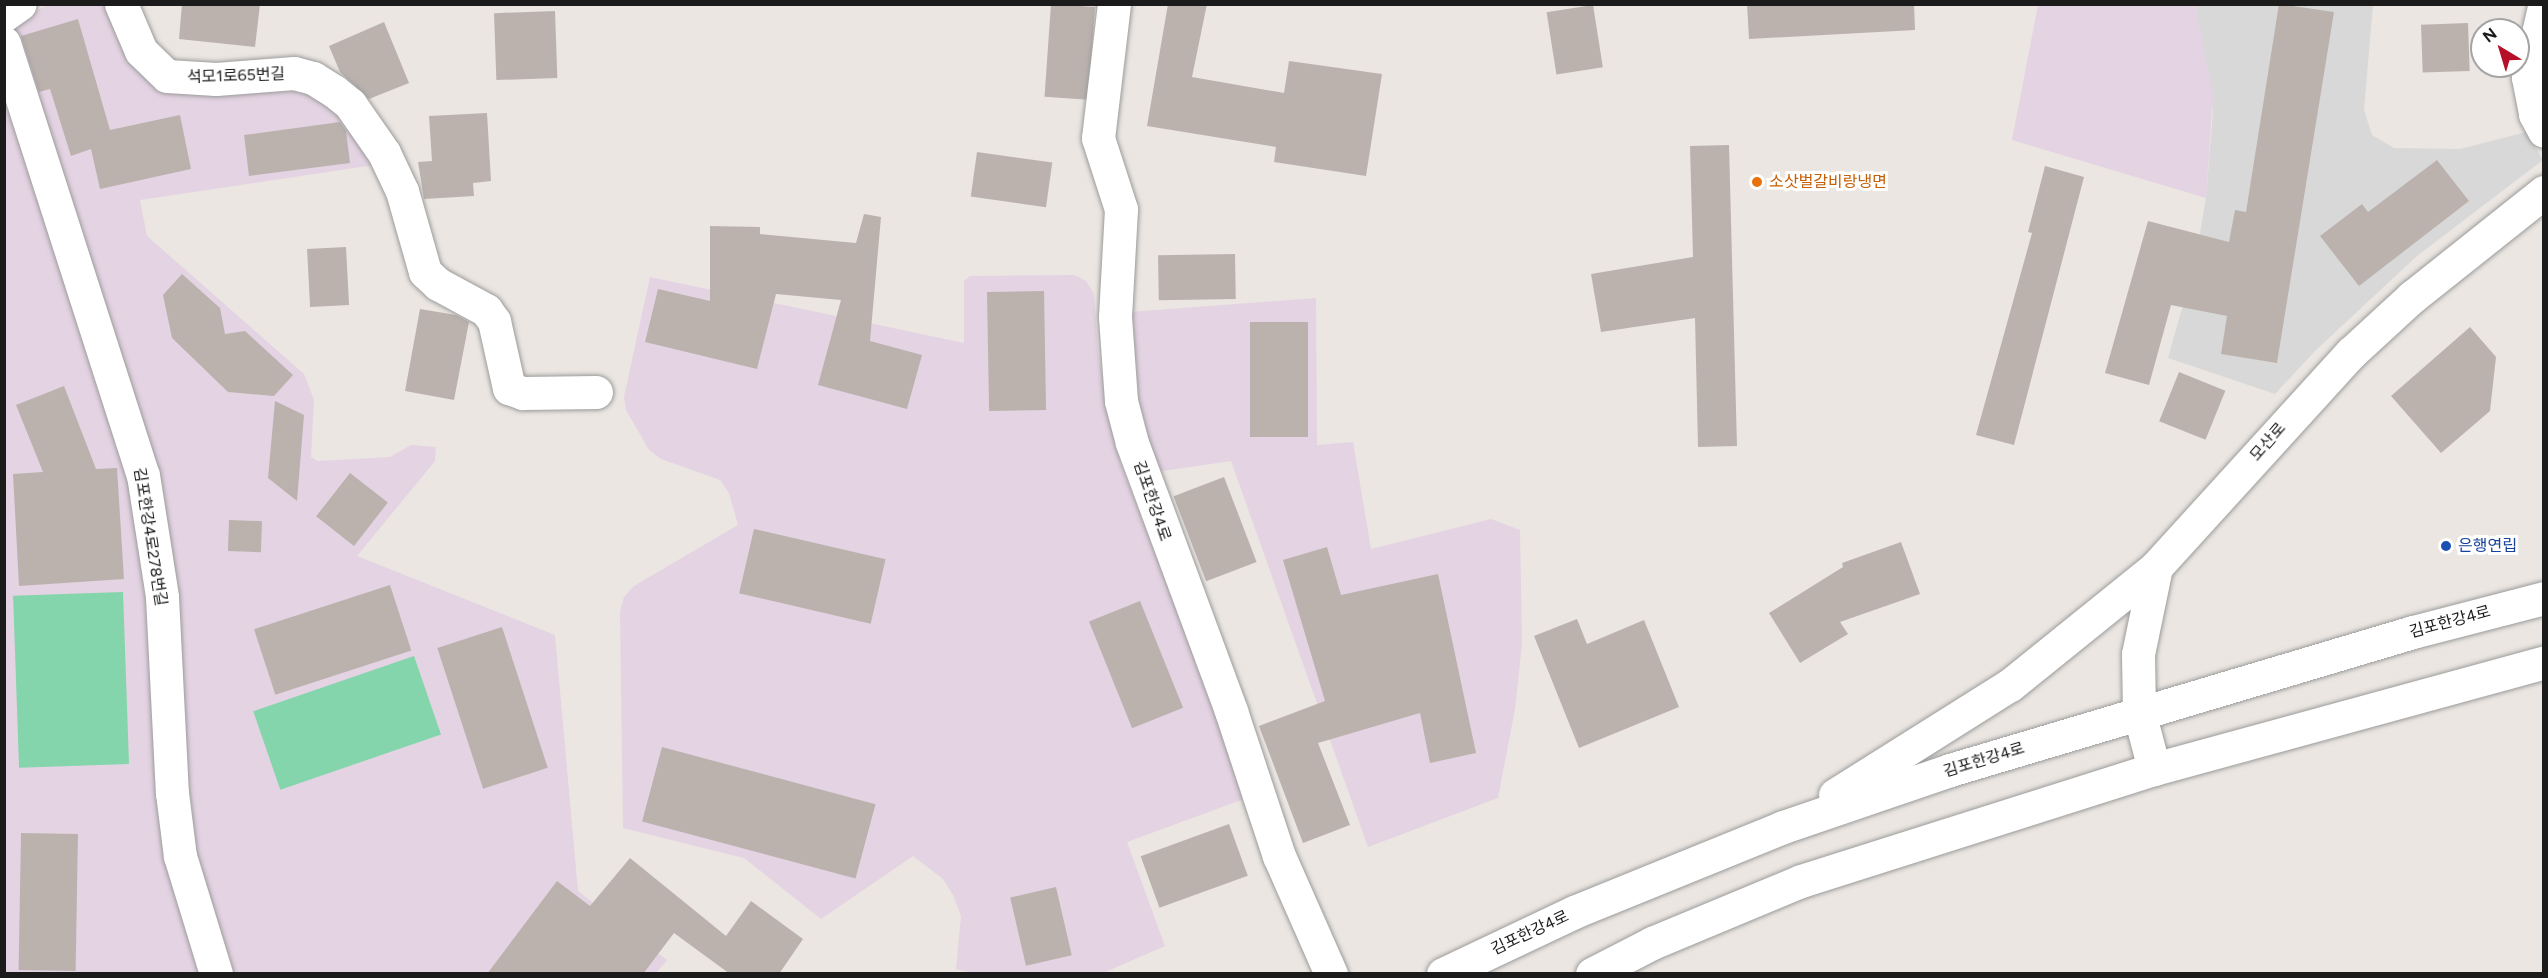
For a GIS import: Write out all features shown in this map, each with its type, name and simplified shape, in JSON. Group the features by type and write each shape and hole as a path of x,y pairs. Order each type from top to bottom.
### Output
{"street":[{"path":"4,15 20,4"},
{"name":"석모1로65번길","path":"121,4 141,51 167,76 216,79 294,73 313,78 350,104 384,153 402,192 425,272 438,284 486,310 494,321 509,388 523,393 596,392"},
{"name":"김포한강4로","path":"1114,4 1098,138 1121,209 1115,316 1121,401 1132,443 1231,711 1279,856 1331,974"},
{"path":"2544,7 2528,77 2535,114 2544,130"},
{"name":"김포한강4로278번길","path":"4,43 10,80 143,475 162,597 172,793 180,856 216,974"},
{"name":"모산로","path":"1783,827 2010,685 2156,567 2351,353 2412,297 2544,192"},
{"path":"2154,769 2139,712 2138,654 2156,567"},
{"name":"김포한강4로","path":"1443,974 1574,912 1783,827 1950,770 2139,712 2544,598"},
{"path":"1592,974 1652,943 1802,881 2154,769 2544,662"}],"shaded area":[{"path":"47,5 111,5 133,56 321,91 374,165 140,200 147,236 304,374 314,400 311,457 318,461 390,457 411,445 436,447 435,461 357,556 555,635 578,891 667,960 656,973 234,973 223,954 195,858 184,788 168,573 11,31 14,24"},
{"path":"2038,5 2195,5 2213,95 2206,198 2012,140"},
{"path":"2195,5 2373,5 2364,110 2372,135 2394,148 2460,149 2526,132 2543,160 2417,256 2315,351 2275,394 2168,358 2195,262 2206,198 2213,112"},
{"path":"4,100 131,476 202,973 5,973"},
{"path":"1074,275 1086,281 1094,294 1098,354 1120,462 1209,693 1244,799 1127,842 1165,946 1103,973 972,973 956,969 961,916 953,895 943,879 913,856 821,919 744,858 623,828 620,612 624,597 634,586 738,525 729,493 720,480 661,459 649,450 626,410 624,397 650,277 964,343 964,281 970,276"},
{"path":"1316,298 1317,445 1353,442 1371,549 1491,519 1520,530 1522,644 1515,709 1498,798 1368,847 1231,461 1156,472 1133,391 1130,312"}],"green space":[{"path":"123,592 129,764 19,768 13,596"},
{"path":"414,656 441,734 280,790 253,711"}],"building":[{"path":"182,4 260,4 255,47 179,39"},
{"path":"1051,4 1095,7 1088,100 1045,97"},
{"path":"1168,4 1207,4 1192,77 1284,93 1289,61 1382,74 1366,176 1274,162 1276,147 1147,126"},
{"path":"1747,4 1914,4 1915,30 1749,39"},
{"path":"2279,4 2334,12 2277,363 2221,354 2227,316 2171,305 2149,385 2105,373 2148,221 2229,242 2235,210 2246,212"},
{"path":"1593,5 1603,67 1556,75 1547,12"},
{"path":"555,11 557,78 496,80 494,13"},
{"path":"78,19 110,130 180,115 191,169 100,189 91,149 71,156 50,89 39,92 21,36"},
{"path":"384,22 409,83 369,99 340,72 329,46"},
{"path":"2468,23 2470,71 2423,73 2421,25"},
{"path":"487,113 491,181 473,183 474,196 424,199 418,162 432,161 429,116"},
{"path":"340,122 346,131 350,163 249,176 244,135"},
{"path":"1729,145 1737,446 1698,447 1695,318 1601,332 1591,274 1693,257 1690,146"},
{"path":"977,152 1052,163 1046,207 971,197"},
{"path":"2437,160 2469,201 2359,286 2320,236 2362,204 2368,212"},
{"path":"2045,166 2084,177 2014,445 1976,435 2032,233 2028,232"},
{"path":"864,214 881,217 870,341 922,355 907,409 818,385 841,300 776,294 757,369 645,342 658,289 710,301 710,226 760,227 760,234 856,243"},
{"path":"346,247 349,305 310,307 307,249"},
{"path":"1235,254 1236,299 1159,300 1158,255"},
{"path":"182,274 220,308 225,334 245,331 293,375 274,396 228,392 172,338 163,295"},
{"path":"1044,291 1046,410 989,411 987,292"},
{"path":"420,309 456,315 469,322 454,400 405,391"},
{"path":"1250,322 1308,322 1308,437 1250,437"},
{"path":"2470,327 2496,357 2490,411 2441,453 2391,396"},
{"path":"2179,372 2225,391 2206,440 2159,421"},
{"path":"64,386 96,469 117,468 124,579 19,586 13,474 43,472 16,405"},
{"path":"275,401 304,415 297,501 268,478"},
{"path":"350,473 388,503 354,546 316,516"},
{"path":"1224,477 1257,562 1206,581 1174,496"},
{"path":"229,520 262,521 261,552 228,551"},
{"path":"754,529 886,559 871,624 739,593"},
{"path":"1901,542 1920,594 1840,622 1848,634 1800,663 1769,613 1843,567 1842,563"},
{"path":"1327,547 1341,595 1438,574 1476,753 1430,763 1420,713 1318,743 1350,825 1303,843 1259,726 1325,701 1283,560"},
{"path":"390,585 411,651 275,695 254,629"},
{"path":"1140,601 1183,708 1132,728 1089,622"},
{"path":"1577,619 1587,644 1644,620 1679,707 1579,748 1534,636"},
{"path":"502,627 548,768 483,789 437,648"},
{"path":"662,747 875,804 856,879 642,821"},
{"path":"1229,824 1248,876 1159,908 1141,856"},
{"path":"21,833 78,834 76,971 19,970"},
{"path":"630,858 726,936 751,901 803,939 779,974 730,974 674,933 643,974 487,974 557,881 590,906"},
{"path":"1056,887 1072,955 1026,966 1010,898"}],"place":[{"name":"소삿벌갈비랑냉면","path":"1757,182"},
{"name":"은행연립","path":"2446,546"}]}
